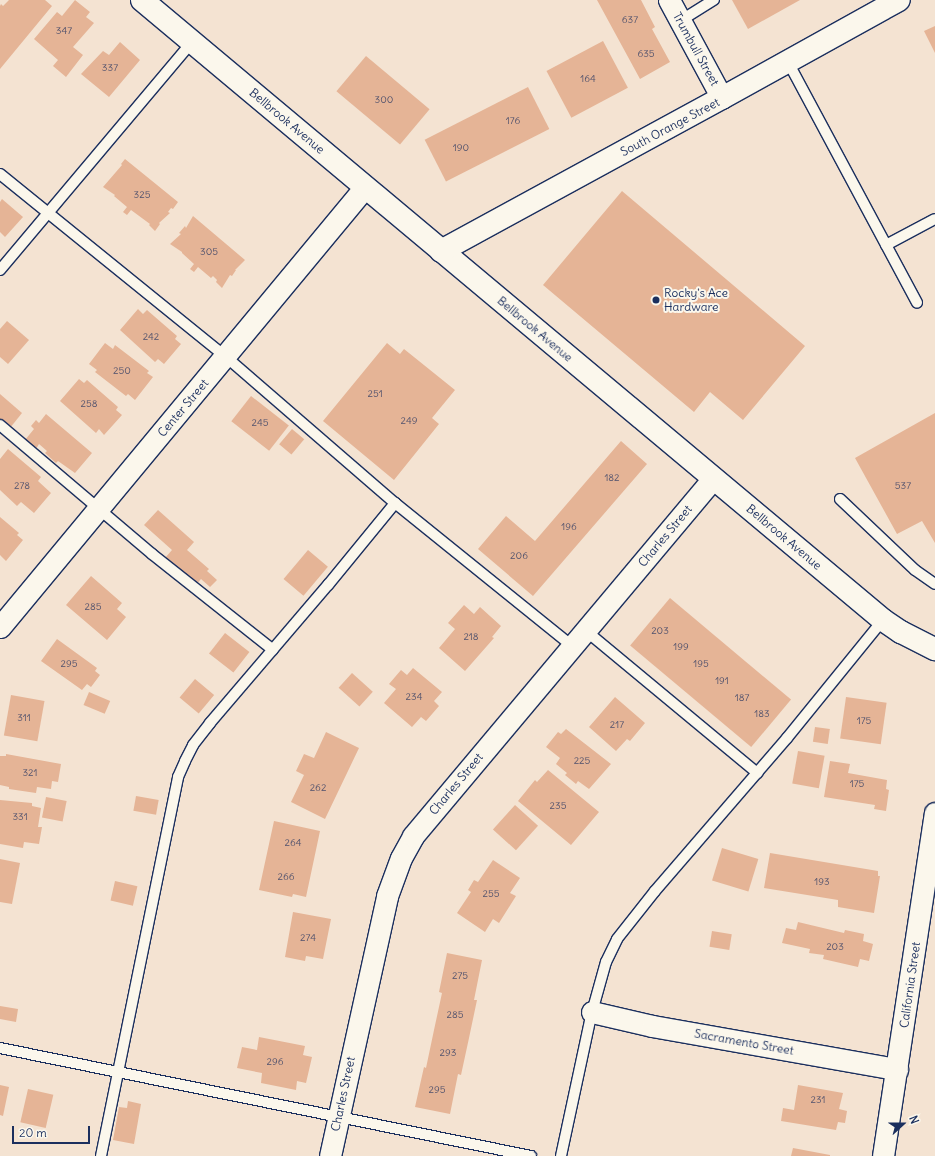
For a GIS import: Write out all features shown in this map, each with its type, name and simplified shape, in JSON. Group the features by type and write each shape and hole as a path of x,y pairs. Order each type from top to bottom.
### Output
{"street":[{"name":"Bellbrook Avenue","path":"142,0 883,620 901,632 935,649"},
{"name":"Trumbull Street","path":"669,0 722,98"},
{"name":"South Orange Street","path":"441,250 788,62 899,0"},
{"name":"Center Street","path":"0,627 365,187"},
{"name":"Charles Street","path":"330,1156 387,896 401,858 413,836 714,478"},
{"name":"California Street","path":"883,1156 935,813"},
{"name":"Sacramento Street","path":"592,1012 652,1026 897,1069"}],"lane":[{"path":"680,21 714,0"},
{"path":"0,270 192,42"},
{"path":"788,62 917,303"},
{"path":"0,174 225,356 395,503 572,646"},
{"path":"886,245 935,218"},
{"path":"0,425 99,509 273,650"},
{"path":"840,499 915,570 935,584"},
{"path":"101,1156 178,777 193,746 395,503"},
{"path":"561,1156 592,1012 606,962 617,939 655,891 756,773 883,620"},
{"path":"585,630 756,773"},
{"path":"0,1048 531,1156"}],"building":[{"path":"9,0 45,0 52,6 0,69 0,6 1,4 3,6"},
{"path":"75,0 90,12 86,17 94,23 73,47 83,55 66,77 53,66 58,60 34,39 57,12 62,16"},
{"path":"597,0 641,0 655,27 652,29 670,62 640,79"},
{"path":"732,0 800,0 748,29"},
{"path":"935,26 935,53 924,31"},
{"path":"603,41 628,88 571,118 546,71"},
{"path":"120,42 140,60 109,97 81,74 103,51 109,55"},
{"path":"366,56 430,109 400,145 336,91"},
{"path":"528,87 549,129 446,182 425,140"},
{"path":"125,159 178,202 173,209 171,208 168,212 170,213 159,223 160,224 155,231 149,225 150,224 131,210 127,215 123,212 127,207 114,196 115,195 103,187 122,165 121,164"},
{"name":"Rocky's Ace Hardware","path":"622,191 805,346 743,420 710,392 694,412 543,285"},
{"path":"2,199 23,217 5,237 0,232 0,202"},
{"path":"193,216 245,260 235,270 232,276 230,275 222,288 213,276 211,278 198,267 194,272 190,269 194,264 182,252 170,244 181,234 179,233 185,226 186,228"},
{"path":"138,309 143,314 147,310 177,336 175,339 181,344 164,364 158,359 155,362 120,330"},
{"path":"7,321 29,340 8,364 0,357 0,329"},
{"path":"105,343 113,349 115,345 149,371 147,373 153,377 135,400 128,394 126,396 95,372 97,370 89,364"},
{"path":"387,343 400,354 404,349 455,390 432,418 439,424 394,480 323,421"},
{"path":"79,379 84,383 87,380 118,407 116,410 122,415 104,435 99,429 96,433 60,401"},
{"path":"0,394 22,413 10,428 0,420"},
{"path":"251,396 289,426 269,451 231,421"},
{"path":"935,413 935,543 922,521 897,534 855,458"},
{"path":"46,414 92,453 75,473 58,461 56,463 45,453 47,451 39,444 36,449 25,440 34,429 31,426 36,420 39,423"},
{"path":"292,429 304,439 291,455 279,444"},
{"path":"621,441 647,464 533,596 478,549 506,516 535,541"},
{"path":"8,449 41,477 38,481 51,493 34,513 21,502 17,506 0,490 0,459"},
{"path":"158,510 194,542 187,550 209,569 207,571 217,580 210,587 201,579 196,585 165,558 172,550 144,525"},
{"path":"0,517 19,533 17,535 23,540 6,561 0,555"},
{"path":"308,550 328,567 303,596 284,579"},
{"path":"91,576 122,603 117,609 126,617 107,640 66,605"},
{"path":"670,598 791,700 751,747 630,645"},
{"path":"464,605 474,614 480,607 501,626 492,637 494,638 465,671 439,648 455,629 448,623"},
{"path":"225,633 249,652 233,673 209,653"},
{"path":"57,639 97,668 95,671 100,675 91,687 87,684 82,690 41,661"},
{"path":"413,668 442,692 434,701 439,706 426,721 421,717 412,727 384,703 396,689 389,684 401,670 407,675"},
{"path":"352,673 373,692 359,707 339,688"},
{"path":"195,679 214,695 199,713 180,697"},
{"path":"89,692 110,701 105,714 84,705"},
{"path":"11,695 44,701 37,741 4,735"},
{"path":"615,697 645,723 630,741 627,739 616,751 589,727"},
{"path":"846,697 887,703 881,744 840,739"},
{"path":"815,727 830,729 828,744 813,742"},
{"path":"566,729 611,764 589,789 578,781 576,784 565,775 567,773 556,764 560,758 546,747 558,732 561,734"},
{"path":"326,732 359,748 325,819 291,802 304,775 296,771 304,754 314,758"},
{"path":"798,751 825,756 819,788 792,783"},
{"path":"6,754 61,764 58,782 52,781 51,789 37,787 36,793 9,789 9,787 0,785 0,756 6,756"},
{"path":"830,761 850,764 848,773 887,780 886,789 889,790 886,811 874,809 875,805 824,797"},
{"path":"548,770 599,812 571,845 518,801 535,780 537,782"},
{"path":"136,796 159,800 156,815 133,811"},
{"path":"46,797 67,801 63,822 42,818"},
{"path":"0,800 32,803 32,806 41,808 38,827 42,827 39,844 24,842 23,848 0,844"},
{"path":"515,805 538,826 516,850 493,830"},
{"path":"274,821 320,831 306,897 293,894 292,897 259,890"},
{"path":"722,848 758,859 748,892 712,881"},
{"path":"770,853 878,871 878,876 880,876 874,913 838,907 838,900 764,888"},
{"path":"0,859 20,863 12,904 0,902"},
{"path":"493,860 520,878 510,893 516,896 499,923 493,919 485,932 457,913 471,892 468,890 474,880 478,882"},
{"path":"115,881 137,886 133,906 111,900"},
{"path":"293,912 331,919 323,959 306,956 305,961 285,957"},
{"path":"798,922 844,933 845,930 864,934 863,941 873,944 869,961 860,959 858,967 823,959 824,955 809,953 810,949 782,943 786,928 796,930"},
{"path":"712,931 732,934 729,950 709,947"},
{"path":"447,953 482,960 474,1000 477,1000 461,1075 458,1074 450,1114 415,1107 424,1067 426,1068 442,993 439,992"},
{"path":"0,1006 18,1009 16,1022 0,1019"},
{"path":"259,1037 305,1046 303,1055 312,1057 306,1083 297,1081 296,1090 261,1083 262,1073 237,1068 242,1047 257,1050"},
{"path":"0,1085 9,1087 3,1116 0,1115"},
{"path":"798,1085 843,1093 839,1109 847,1111 845,1123 838,1122 836,1130 781,1121 783,1108 794,1110"},
{"path":"28,1089 53,1095 46,1128 20,1122"},
{"path":"128,1101 141,1104 134,1144 113,1140 119,1107 127,1108"},
{"path":"793,1148 830,1155 830,1156 791,1156"}],"place":[{"name":"Rocky's Ace Hardware","path":"656,300"}]}
